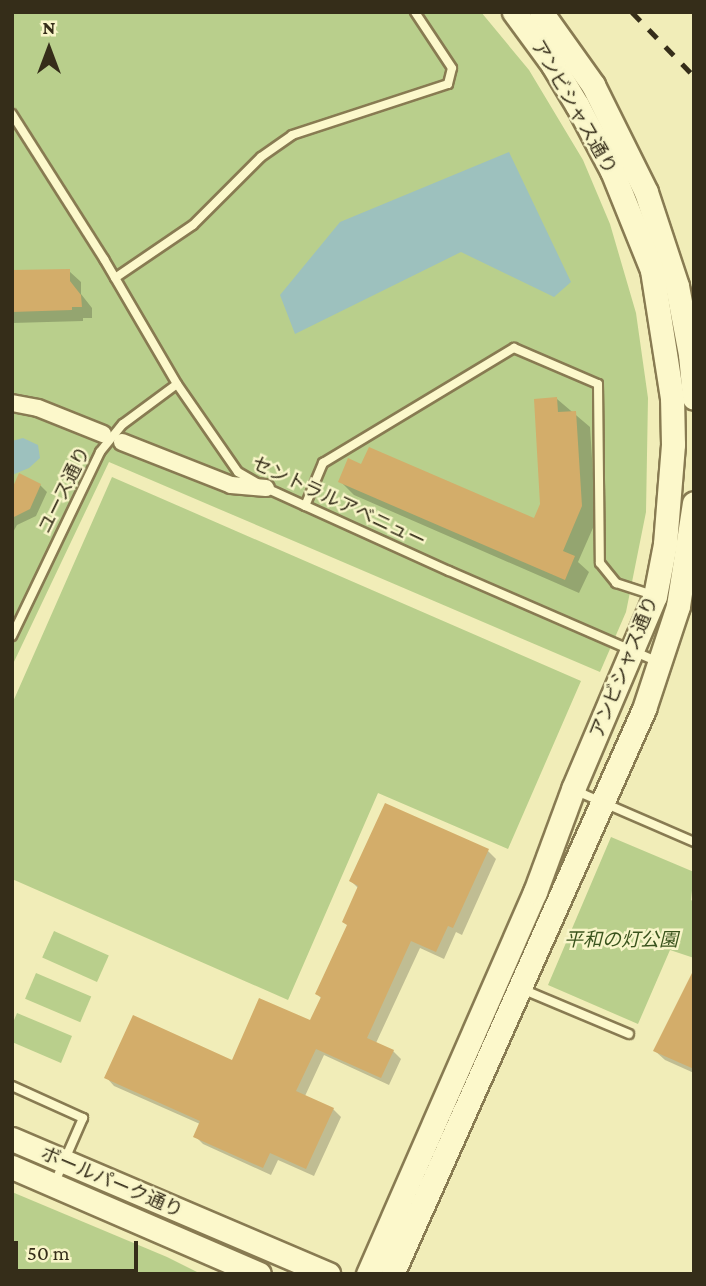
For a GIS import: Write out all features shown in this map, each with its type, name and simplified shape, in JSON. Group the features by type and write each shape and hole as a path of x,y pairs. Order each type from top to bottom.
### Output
{"street":[{"name":"アンビシャス通り","path":"368,1274 535,892 573,789 655,596 665,544 684,355 612,171 553,65 514,12"},
{"name":"アンビシャス通り","path":"541,12 593,85 632,159 677,286 684,355 694,398"},
{"path":"12,403 46,410 103,434"},
{"path":"122,442 231,485 266,488"},
{"name":"アンビシャス通り","path":"392,1274 603,804 660,663 678,606 694,503"},
{"name":"ボールパーク通り","path":"12,1139 328,1274"},
{"name":"ボールパーク通り","path":"12,1167 259,1274"}],"lane":[{"path":"115,278 193,225 261,157 292,135 448,84 452,68 415,12"},
{"name":"セントラルアベニュー","path":"12,114 115,278 177,384 238,472 305,506 660,663"},
{"path":"305,506 323,463 514,348 598,384 600,563 616,583 655,596"},
{"name":"ユース通り","path":"12,636 100,452 123,424 177,384"},
{"path":"573,789 603,804 693,839"},
{"path":"498,978 629,1034"},
{"path":"12,1086 83,1118 54,1185"}],"green space":[{"path":"12,12 481,12 529,70 583,160 610,224 636,313 648,398 646,512 626,612 600,672 109,462 12,666"},
{"path":"112,477 581,681 508,849 378,793 288,1000 12,879 12,704"},
{"name":"平和の灯公園","path":"611,837 694,872 691,900 694,902 694,958 670,950 638,1024 548,985"},
{"path":"54,931 109,955 97,982 42,957"},
{"path":"36,973 91,996 80,1022 25,999"},
{"path":"17,1013 72,1036 61,1063 12,1042 12,1025"},
{"path":"12,1192 167,1257 201,1274 12,1274"}],"water":[{"path":"509,152 571,282 554,297 461,252 295,334 280,295 340,222"},
{"path":"23,438 38,445 40,458 29,468 12,475 12,441"}],"building":[{"path":"70,269 70,281 81,295 82,307 72,307 72,310 12,312 12,270"},
{"path":"557,397 558,412 576,411 582,506 563,551 575,556 565,580 338,482 348,458 361,464 369,447 534,518 540,504 534,399"},
{"path":"19,473 41,484 30,509 12,518 12,489"},
{"path":"385,803 489,849 453,928 448,926 436,952 411,941 367,1038 394,1050 381,1078 316,1049 296,1091 334,1108 306,1169 270,1153 263,1168 193,1137 200,1121 104,1078 133,1015 232,1060 259,998 310,1020 321,997 315,994 347,925 342,922 358,886 349,881"},
{"path":"694,969 694,1069 653,1051"}],"railway":[{"path":"632,12 694,76"}]}
